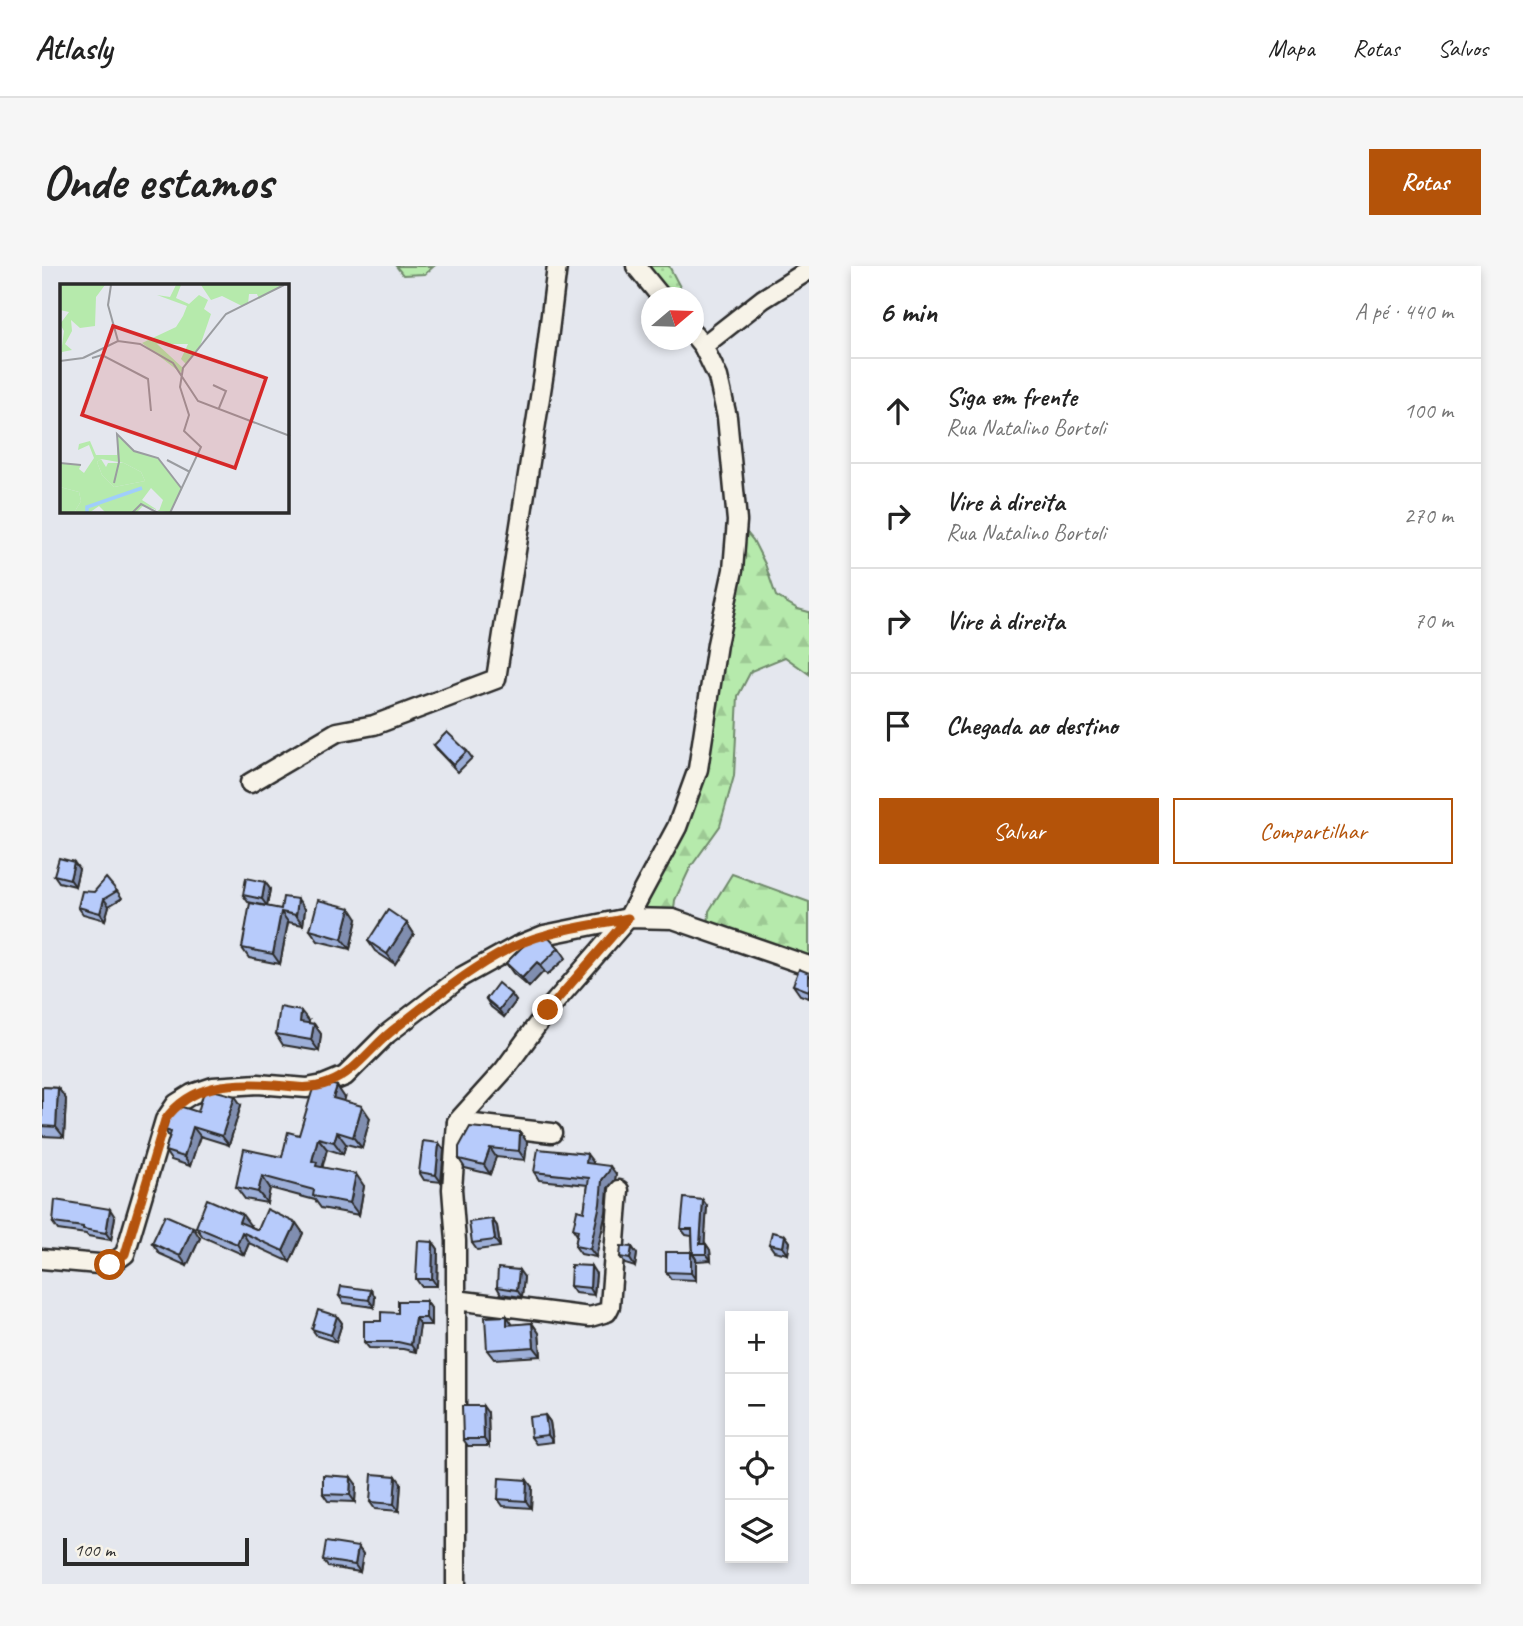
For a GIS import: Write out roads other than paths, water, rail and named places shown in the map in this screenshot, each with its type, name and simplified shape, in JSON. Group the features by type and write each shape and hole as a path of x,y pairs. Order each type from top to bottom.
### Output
{"street":[{"path":"250,783 337,732 374,725 496,679 542,386 557,266"},
{"path":"636,266 653,287"},
{"path":"704,337 809,270"},
{"path":"456,1584 456,1241 452,1189 457,1122 504,1070 548,1010 628,918 677,827 698,769 717,644 733,570 737,521 727,417 718,377 703,350"},
{"path":"42,1259 110,1265 125,1254 165,1120 176,1104 192,1094 213,1087 258,1084 307,1088 345,1076 387,1034 461,977 517,946 544,935 628,918 673,919 809,966"},
{"path":"457,1122 552,1133"},
{"path":"456,1300 590,1317 607,1312 610,1306 619,1190"}]}
